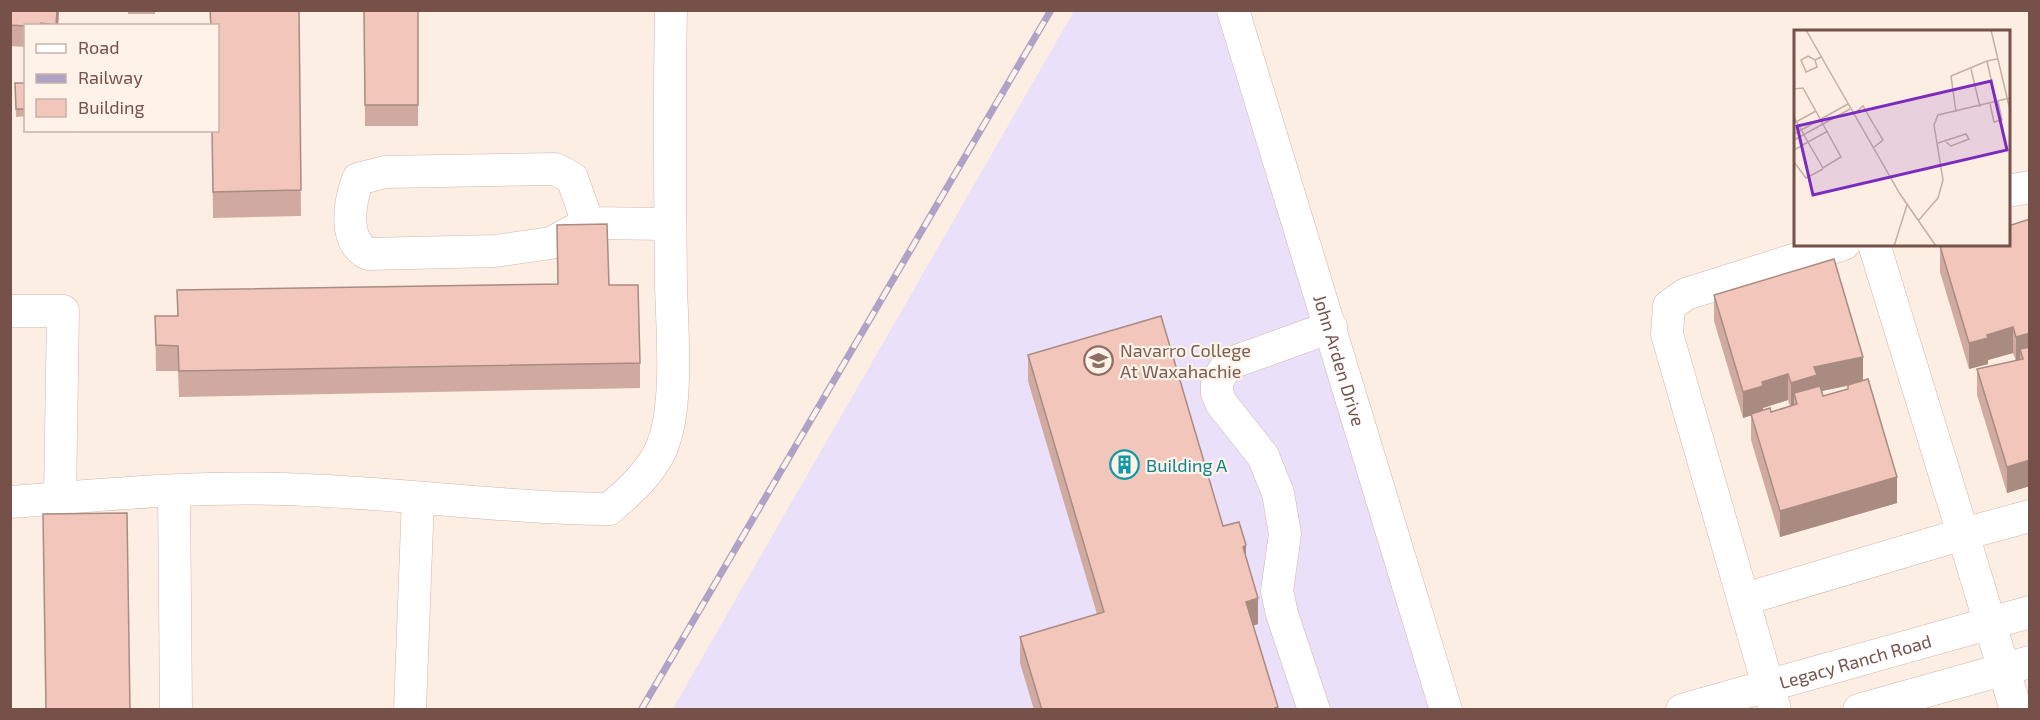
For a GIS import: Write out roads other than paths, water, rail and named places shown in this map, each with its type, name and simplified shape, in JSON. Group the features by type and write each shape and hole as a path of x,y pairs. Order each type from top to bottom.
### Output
{"street":[{"path":"10,502 174,492 281,489 557,508 609,509 641,481 662,447 669,418 672,371 671,10"},
{"name":"John Arden Drive","path":"1233,10 1444,709"},
{"path":"588,223 572,178 555,168 385,172 358,179 351,200 353,238 362,250 369,254 495,251 551,243 588,223 670,224"},
{"path":"2010,191 2030,187"},
{"path":"1772,697 1667,334 1669,306 1686,294 1838,246"},
{"path":"1875,246 1991,623 2017,665 2016,710"},
{"path":"10,311 63,310 60,498"},
{"path":"1314,710 1282,614 1277,591 1285,534 1278,493 1263,456 1221,403 1216,393 1217,381 1228,363 1330,327"},
{"path":"174,492 176,710"},
{"path":"410,710 418,498"},
{"path":"1744,599 2030,516"},
{"name":"Legacy Ranch Road","path":"1682,710 1772,697 2030,612"},
{"path":"1859,710 2017,665"}],"railway":[{"path":"641,710 1051,10"}],"place":[{"name":"Navarro College At Waxahachie","path":"1099,360"},
{"name":"Building A","path":"1125,465"}]}
